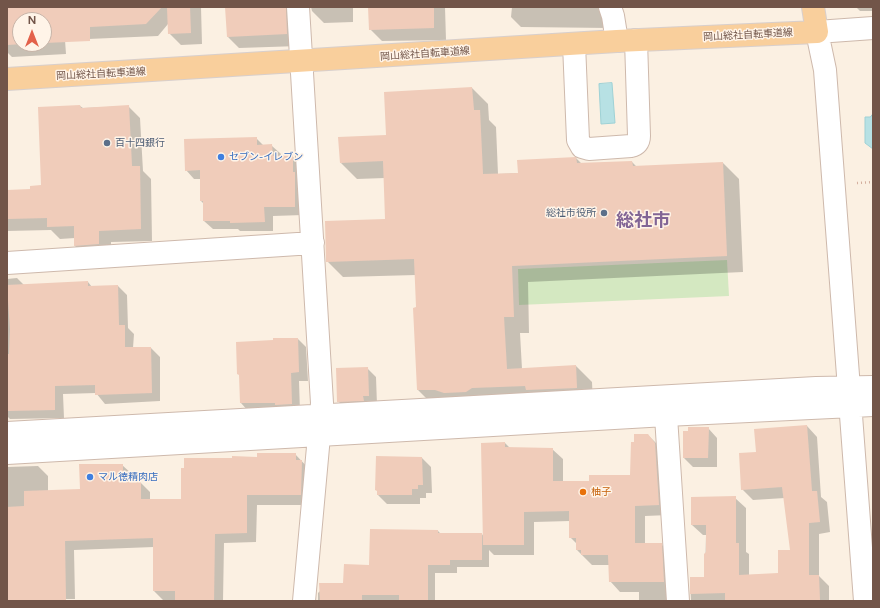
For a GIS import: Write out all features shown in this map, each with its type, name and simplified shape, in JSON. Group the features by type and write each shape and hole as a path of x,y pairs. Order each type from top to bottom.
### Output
{"main road":[{"path":"813,7 817,32"},
{"name":"岡山総社自転車道線","path":"7,79 302,62 574,44 817,32"}],"street":[{"path":"298,7 322,403 304,601"},
{"path":"574,44 579,143 584,148 595,149 631,146 636,144 639,139 626,41 610,7"},
{"path":"865,601 825,70 817,32 873,28"},
{"path":"7,263 313,243"},
{"path":"7,453 320,426 849,396 873,387"},
{"path":"849,396 873,405"},
{"path":"665,406 673,601"},
{"path":"7,433 320,426"}],"path":[{"path":"857,183 873,182"}],"green space":[{"path":"727,260 729,296 519,305 518,269"}],"water":[{"path":"612,83 615,123 601,124 599,84"},
{"path":"873,114 873,149 865,143 865,117 870,117"}],"building":[{"path":"7,7 162,7 146,24 90,27 90,41 52,43 52,12 12,12 12,45 7,45"},
{"path":"167,7 190,7 191,33 168,34"},
{"path":"225,7 286,7 287,34 227,37"},
{"path":"368,7 434,7 434,28 369,30"},
{"path":"472,87 474,110 480,110 483,174 518,173 517,160 576,157 577,163 632,161 633,166 723,162 727,256 512,266 514,317 504,317 507,369 576,365 577,388 526,390 525,386 472,388 466,392 444,393 435,390 417,390 413,308 416,307 414,259 326,262 325,221 385,219 383,161 340,163 338,137 386,135 384,92"},
{"path":"80,105 81,108 129,105 132,166 140,166 141,229 99,231 99,244 74,246 74,226 47,227 47,218 7,219 7,190 30,189 30,186 41,185 38,107"},
{"path":"257,137 257,145 272,144 273,156 293,155 293,172 295,172 295,207 264,207 265,222 230,223 230,221 203,221 203,201 200,201 200,170 185,171 184,139"},
{"path":"88,281 88,286 118,285 119,325 125,325 125,347 151,347 152,393 95,395 95,385 55,386 55,410 7,411 7,354 9,354 10,329 7,285"},
{"path":"273,338 298,338 299,372 291,373 292,404 275,405 275,403 240,403 236,342 273,340"},
{"path":"368,367 369,396 363,396 364,401 337,402 336,368"},
{"path":"807,425 812,491 817,491 820,522 809,523 809,575 819,575 820,601 725,601 725,593 690,594 690,577 704,577 704,554 706,552 706,525 691,525 691,497 736,496 736,543 739,543 739,575 778,573 778,550 790,550 782,487 741,490 739,453 756,452 754,429"},
{"path":"688,427 709,427 708,458 683,458 683,431 688,431"},
{"path":"634,434 648,434 655,443 659,505 635,506 635,543 662,543 664,582 609,582 608,555 581,555 581,550 576,550 576,538 569,538 569,511 524,512 524,545 483,545 481,443 505,442 505,447 553,448 553,481 589,481 589,475 630,475 631,442 634,442"},
{"path":"257,453 296,453 296,460 302,460 301,495 247,495 247,533 215,534 214,601 175,601 175,591 153,591 153,538 65,541 66,601 7,601 7,507 24,506 24,491 80,489 79,464 123,464 123,481 141,481 141,499 181,499 181,468 184,468 184,458 232,458 232,456 257,457"},
{"path":"376,456 422,457 423,485 418,485 418,489 412,489 412,495 377,495 377,491 375,490"},
{"path":"370,529 438,530 438,533 482,533 482,560 450,560 450,565 428,565 428,600 399,601 399,595 362,595 362,601 320,601 319,583 343,583 344,564 369,565"}],"place":[{"name":"百十四銀行","path":"107,143"},
{"name":"セブン-イレブン","path":"221,157"},
{"name":"総社市役所","path":"604,213"},
{"name":"マル徳精肉店","path":"90,477"},
{"name":"柚子","path":"583,492"}],"district":[{"name":"総社市","path":"643,221"}]}
